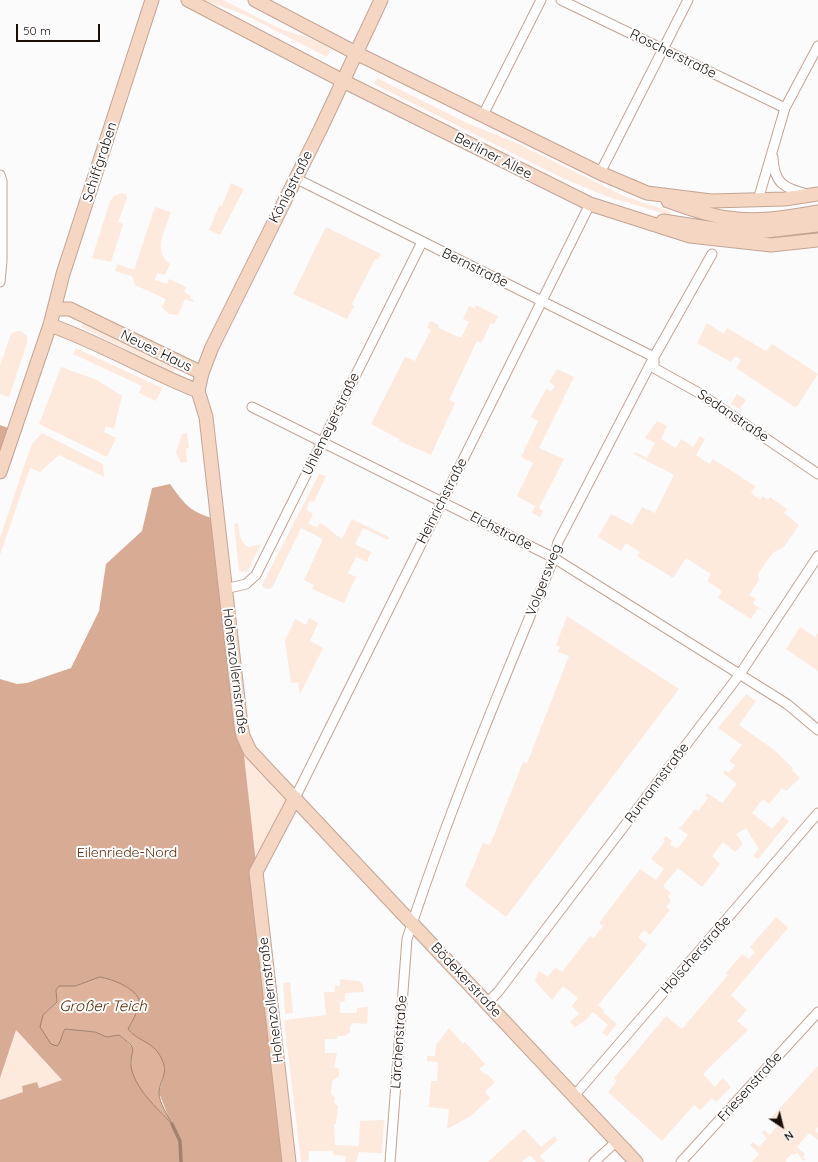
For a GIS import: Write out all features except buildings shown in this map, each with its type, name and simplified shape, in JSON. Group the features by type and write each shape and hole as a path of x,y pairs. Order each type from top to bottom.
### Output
{"street":[{"name":"Schiffgraben","path":"0,472 50,325 63,274 152,0"},
{"name":"Berliner Allee","path":"188,0 343,81 590,204 632,216 690,236 771,245 818,240"},
{"path":"255,0 356,53 600,174 648,193 691,209 729,218 758,219 818,212"},
{"name":"Königstraße","path":"202,373 212,347 343,81 381,0"},
{"path":"483,116 541,0"},
{"name":"Roscherstraße","path":"561,0 785,108"},
{"path":"600,174 688,0"},
{"path":"758,200 785,108 818,46"},
{"path":"773,149 774,170 778,180 791,190 814,194"},
{"path":"0,175 2,181 2,261 0,282"},
{"name":"Bernstraße","path":"295,178 654,357"},
{"path":"648,193 711,200 785,199 814,194"},
{"name":"Heinrichstraße","path":"295,798 590,204"},
{"path":"632,216 728,231 758,232 818,225"},
{"name":"Uhlemeyerstraße","path":"225,589 246,584 256,575 422,242"},
{"name":"Volgersweg","path":"412,922 481,734 554,558 558,542 654,357 712,254"},
{"name":"Neues Haus","path":"50,325 78,335 167,379 198,391 202,373 70,309 55,309"},
{"name":"Sedanstraße","path":"654,357 654,368 699,393 818,474"},
{"name":"Hohenzollernstraße","path":"198,391 206,417 243,736 250,751 295,798 256,872 290,1162"},
{"name":"Eichstraße","path":"252,407 442,500 554,558 787,704 818,730"},
{"name":"Rumannstraße","path":"487,1003 498,992 569,900 740,674 818,556"},
{"name":"Bödekerstraße","path":"295,798 636,1162"},
{"name":"Holscherstraße","path":"574,1096 818,813"},
{"name":"Lärchenstraße","path":"390,1162 406,939 412,922"},
{"name":"Friesenstraße","path":"681,1162 818,1012"},
{"path":"594,1162 617,1141"}],"shaded area":[{"path":"204,0 223,0 283,30 312,39 331,49 327,57 245,15"},
{"path":"377,78 465,122 514,142 624,196 671,212 670,215 608,197 560,177 374,84"},
{"path":"231,183 244,189 220,235 209,230 219,206 222,206"},
{"path":"122,193 126,194 127,198 118,222 123,224 111,262 92,258 110,201 114,196"},
{"path":"155,207 171,212 163,233 161,246 165,259 170,264 165,275 157,273 155,280 167,284 169,279 186,287 184,292 191,296 190,298 194,300 193,302 185,299 178,315 169,314 162,307 166,299 135,285 132,276 115,271 117,264 134,270"},
{"path":"326,227 381,254 378,260 375,259 352,304 354,306 347,319 293,294"},
{"path":"476,305 498,316 494,324 491,323 481,343 477,341 449,400 455,403 431,455 399,441 399,439 371,424 405,357 415,361 431,330 427,327 430,321 439,325 439,328 461,338 469,322 463,319 469,306 475,309"},
{"path":"83,323 175,368 173,373 81,327"},
{"path":"707,323 724,334 727,328 766,351 772,344 818,374 796,408 736,368 741,360 735,356 731,362 697,343"},
{"path":"21,331 27,336 27,343 9,397 0,394 0,365 11,334"},
{"path":"76,348 162,388 156,401 139,393 142,386 73,354"},
{"path":"61,367 97,380 122,396 114,429 106,426 104,432 116,438 107,457 39,424"},
{"path":"557,369 574,377 539,448 564,459 539,508 543,511 540,517 532,513 535,506 517,496 533,463 521,457 538,421 531,417 546,389 552,391 555,386 549,382"},
{"path":"737,394 746,400 740,409 731,404"},
{"path":"657,421 667,426 661,439 676,448 681,439 693,447 700,436 705,439 696,455 709,464 713,459 755,486 751,493 760,500 763,496 768,500 770,497 787,509 784,513 799,525 784,547 774,552 766,562 758,574 759,580 749,595 756,599 753,604 769,614 758,608 751,619 718,598 722,591 707,581 711,574 686,558 673,578 637,556 640,552 626,543 621,551 598,537 611,514 632,525 642,507 655,513 674,475 634,454 635,452 647,458 655,443 645,438"},
{"path":"42,433 103,464 104,477 59,455 40,472 30,468 0,555 0,538 25,463 32,444"},
{"path":"187,433 189,448 186,448 187,462 181,463 176,453 182,434"},
{"path":"319,474 326,476 314,502 310,501 306,509 313,514 308,523 317,528 320,523 342,539 352,519 389,537 388,540 363,528 355,544 371,552 367,562 356,557 348,573 356,577 344,603 312,589 314,585 304,580 323,539 301,528 272,588 267,589 262,585"},
{"path":"238,523 240,537 243,543 249,547 261,544 247,572 239,571 234,524"},
{"path":"567,616 679,689 506,917 465,886 483,843 490,845 523,762 527,763 569,656 558,652 560,647 556,645"},
{"path":"309,618 318,623 310,641 323,648 301,692 299,693 298,682 291,683 285,641 295,619 306,625"},
{"path":"800,627 815,637 818,633 818,671 786,649"},
{"path":"746,694 756,701 739,725 773,749 793,768 792,770 800,778 786,791 782,788 769,804 763,799 752,813 772,829 783,816 789,821 758,859 753,856 759,849 746,828 736,834 743,844 735,852 723,842 712,856 720,864 702,887 678,868 663,886 671,893 668,896 671,901 666,907 670,910 650,935 644,930 638,937 647,945 598,1005 604,1010 603,1012 617,1024 607,1036 602,1033 608,1025 593,1012 586,1020 575,1027 570,1022 579,1014 572,1006 578,998 563,986 552,1000 535,981 539,971 548,977 555,967 562,972 590,936 594,938 603,926 599,923 640,869 656,880 664,869 651,859 665,841 663,839 666,836 672,841 670,844 677,849 688,835 678,827 681,827 695,809 698,811 708,798 705,796 707,793 722,803 737,784 723,773 725,770 729,773 735,765 729,761 742,745 718,728"},
{"path":"241,726 243,736 295,798 256,872"},
{"path":"776,917 788,928 731,995 747,1010 737,1021 748,1030 703,1074 715,1087 723,1078 731,1087 716,1102 712,1098 700,1110 694,1105 662,1141 608,1092 617,1081 614,1078 666,1016 682,1029 728,975 726,973 742,954 749,959 755,952 750,947"},
{"path":"340,979 359,981 363,985 364,992 345,993 345,1001 340,1002 340,1013 357,1013 357,1008 368,1007 367,1024 353,1023 350,1026 350,1032 345,1036 337,1036 337,1039 325,1039 325,1053 337,1053 334,1067 339,1069 339,1076 332,1081 331,1094 335,1098 334,1103 338,1106 336,1124 334,1124 335,1145 359,1146 360,1121 384,1120 382,1153 359,1152 356,1162 345,1162 346,1156 334,1155 333,1151 309,1151 309,1161 301,1162 284,1020 326,1015 324,992 335,992 335,985 340,986"},
{"path":"290,982 293,1013 285,1014 283,983"},
{"path":"449,1028 463,1044 465,1042 485,1064 479,1069 485,1074 486,1073 495,1082 485,1092 490,1098 471,1116 447,1129 449,1109 429,1107 431,1081 437,1081 438,1062 427,1061 427,1056 435,1056 436,1045"},
{"path":"15,1030 62,1080 38,1088 37,1082 22,1086 24,1092 0,1100 0,1078"},
{"path":"818,1066 818,1127 815,1130 818,1133 818,1140 809,1133 797,1147 805,1154 803,1157 806,1159 804,1161 797,1153 794,1155 792,1154 786,1159 786,1162 752,1162 759,1154 750,1145 753,1142 759,1147 767,1138 762,1133 764,1130 770,1135 777,1126 770,1119"},
{"path":"524,1129 541,1147 554,1136 558,1140 540,1156 545,1162 536,1162 530,1155 522,1162 488,1162"}],"green space":[{"path":"0,425 14,430 0,472"},
{"name":"Eilenriede-Nord","path":"170,484 180,498 195,511 218,520 289,1162 0,1162 0,1100 23,1092 22,1086 37,1082 39,1088 62,1080 16,1030 0,1078 0,679 17,684 27,683 71,668 99,611 106,564 142,531 152,488","holes":["91,980 135,1016 128,1029 137,1038 154,1048 159,1054 165,1068 159,1093 171,1123 153,1104 130,1063 133,1050 131,1046 119,1035 107,1037 95,1032 65,1029 61,1034 60,1042 43,1015 57,1002 56,990 59,986 75,986"]}],"water":[{"name":"Großer Teich","path":"100,977 127,987 139,999 135,1016 128,1029 135,1036 156,1050 159,1054 165,1071 160,1087 159,1097 172,1124 141,1090 133,1074 131,1058 133,1050 131,1045 119,1035 107,1037 95,1032 65,1029 57,1046 51,1044 40,1027 43,1015 57,1002 56,990 59,986 75,986"}],"waterway":[{"path":"172,1124 180,1141 181,1162"}]}
